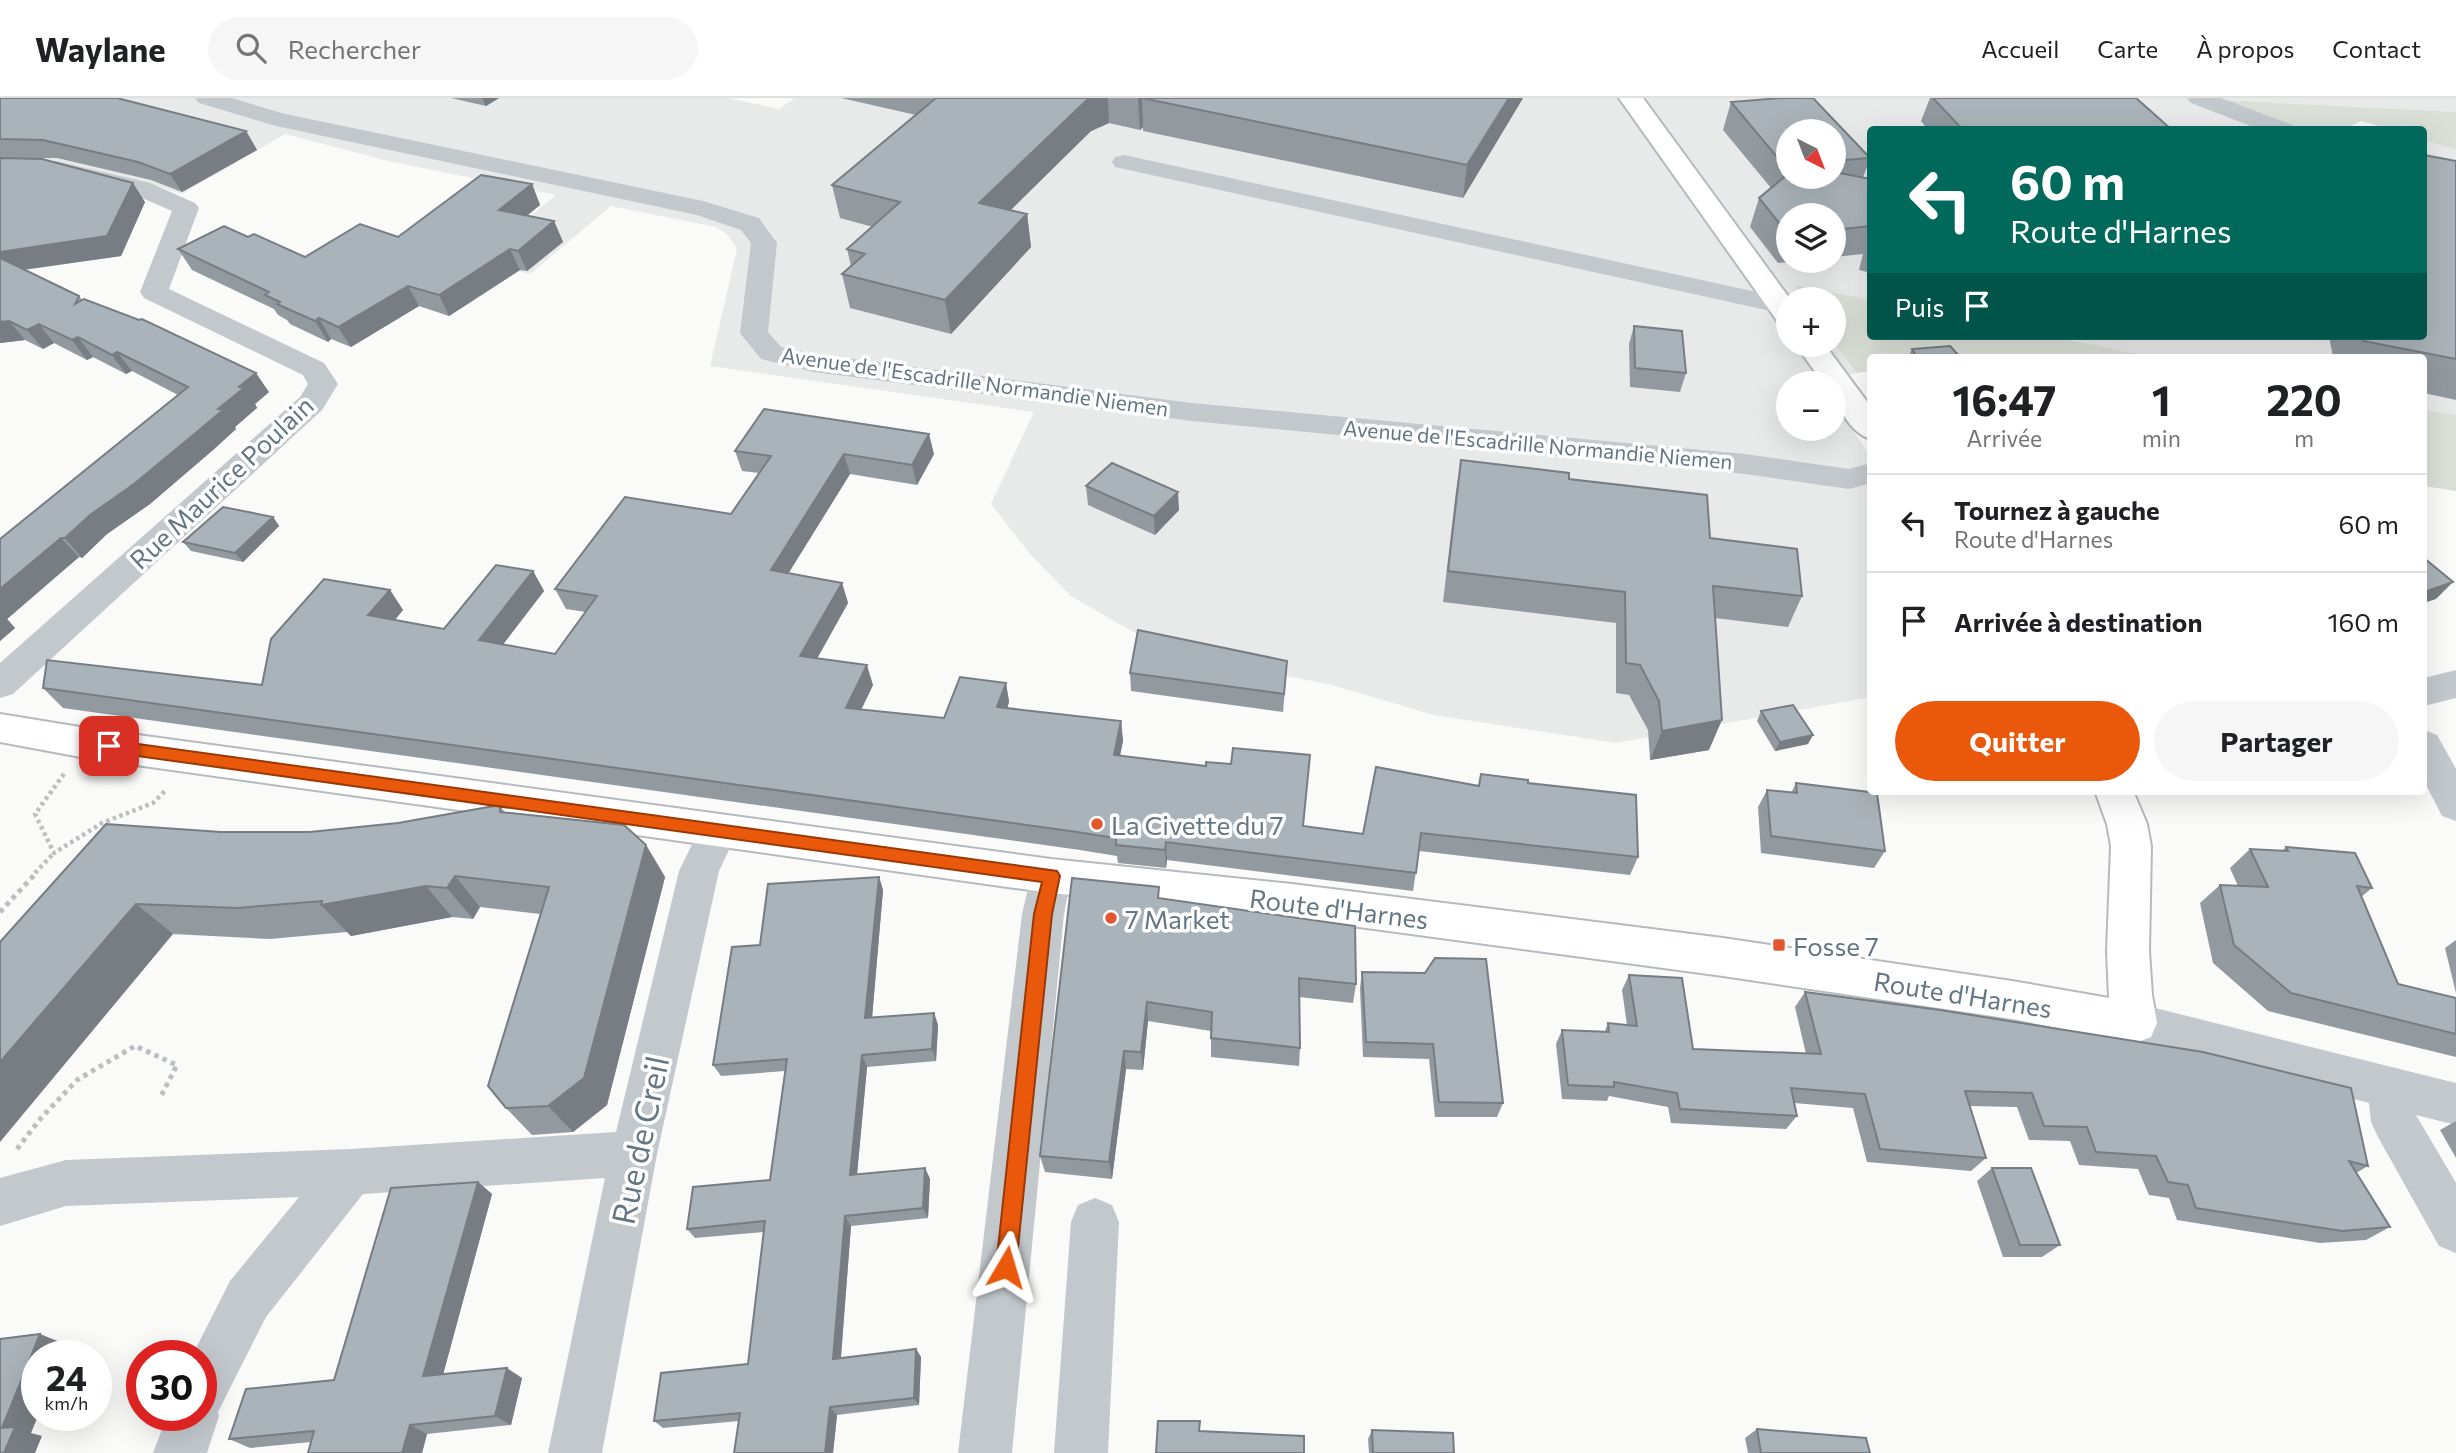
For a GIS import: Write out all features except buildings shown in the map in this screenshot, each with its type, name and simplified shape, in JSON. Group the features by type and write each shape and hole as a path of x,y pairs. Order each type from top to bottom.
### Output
{"main road":[{"path":"1632,98 1776,300"},
{"path":"1819,357 1867,423"},
{"name":"Route d'Harnes","path":"0,729 1051,876 1292,901 1710,956 2012,1000 2135,1023"},
{"path":"2116,795 2127,824 2131,846 2128,951 2130,995 2135,1023"}],"street":[{"name":"Avenue de l'Escadrille Normandie Niemen","path":"208,98 276,120 642,194 750,224 764,243 754,332 771,353 814,363 1192,411 1745,464 1849,479 1867,474"},
{"path":"2199,98 2273,126"},
{"path":"1124,162 1776,309"},
{"name":"Rue Maurice Poulain","path":"0,167 56,168 141,188 186,208 155,292 314,369 324,384 311,403 0,684"},
{"path":"2427,691 2456,684"},
{"path":"2427,751 2456,805"},
{"name":"Rue de Creil","path":"575,1453 634,1154 699,871 718,831"},
{"path":"985,1453 1043,914 1051,876"},
{"path":"2135,1023 2456,1104"},
{"path":"2390,1087 2395,1122 2456,1229"},
{"path":"4,1181 13,1196 66,1183 350,1172 395,1167 634,1154"},
{"path":"217,1361 248,1300 350,1172"},
{"path":"1081,1453 1096,1223"},
{"path":"180,1453 188,1431"}],"path":[{"path":"54,853 35,814 86,743"},
{"path":"0,912 54,853 102,823 153,803 195,758"},
{"path":"4,1181 41,1118 78,1080 135,1046 177,1065 162,1096"}],"shaded area":[{"path":"0,98 727,98 779,109 795,98 2189,98 2261,126 1867,126 1867,299 1846,295 1846,287 1776,287 1776,357 1845,357 1856,373 1846,375 1846,371 1776,371 1776,441 1846,441 1846,421 1867,451 1867,698 1616,743 1434,715 1328,684 1171,654 1071,596 1030,554 991,504 1034,412 710,366 737,249 727,234 716,227 611,206 530,274 476,261 556,195 388,161 285,134 182,194 55,161 0,161"},
{"path":"2186,98 2456,112 2456,150 2427,141 2427,126 2379,126 2361,121 2351,126 2261,126"},
{"path":"2189,98 2456,98 2456,112"},
{"path":"2427,141 2456,150 2456,415 2427,410 2427,354 2138,354 2069,340 2427,340"},
{"path":"1846,295 1867,299 1867,340 2069,340 2138,354 1867,354 1867,372 1856,373 1845,357"},
{"path":"2427,410 2456,415 2456,491 2427,486"}],"place":[{"name":"La Civette du 7","path":"1097,824"},
{"name":"7 Market","path":"1111,918"},
{"name":"Fosse 7","path":"1779,945"}],"route":[{"path":"109,746 1051,876 1043,914 1006,1267"}]}
